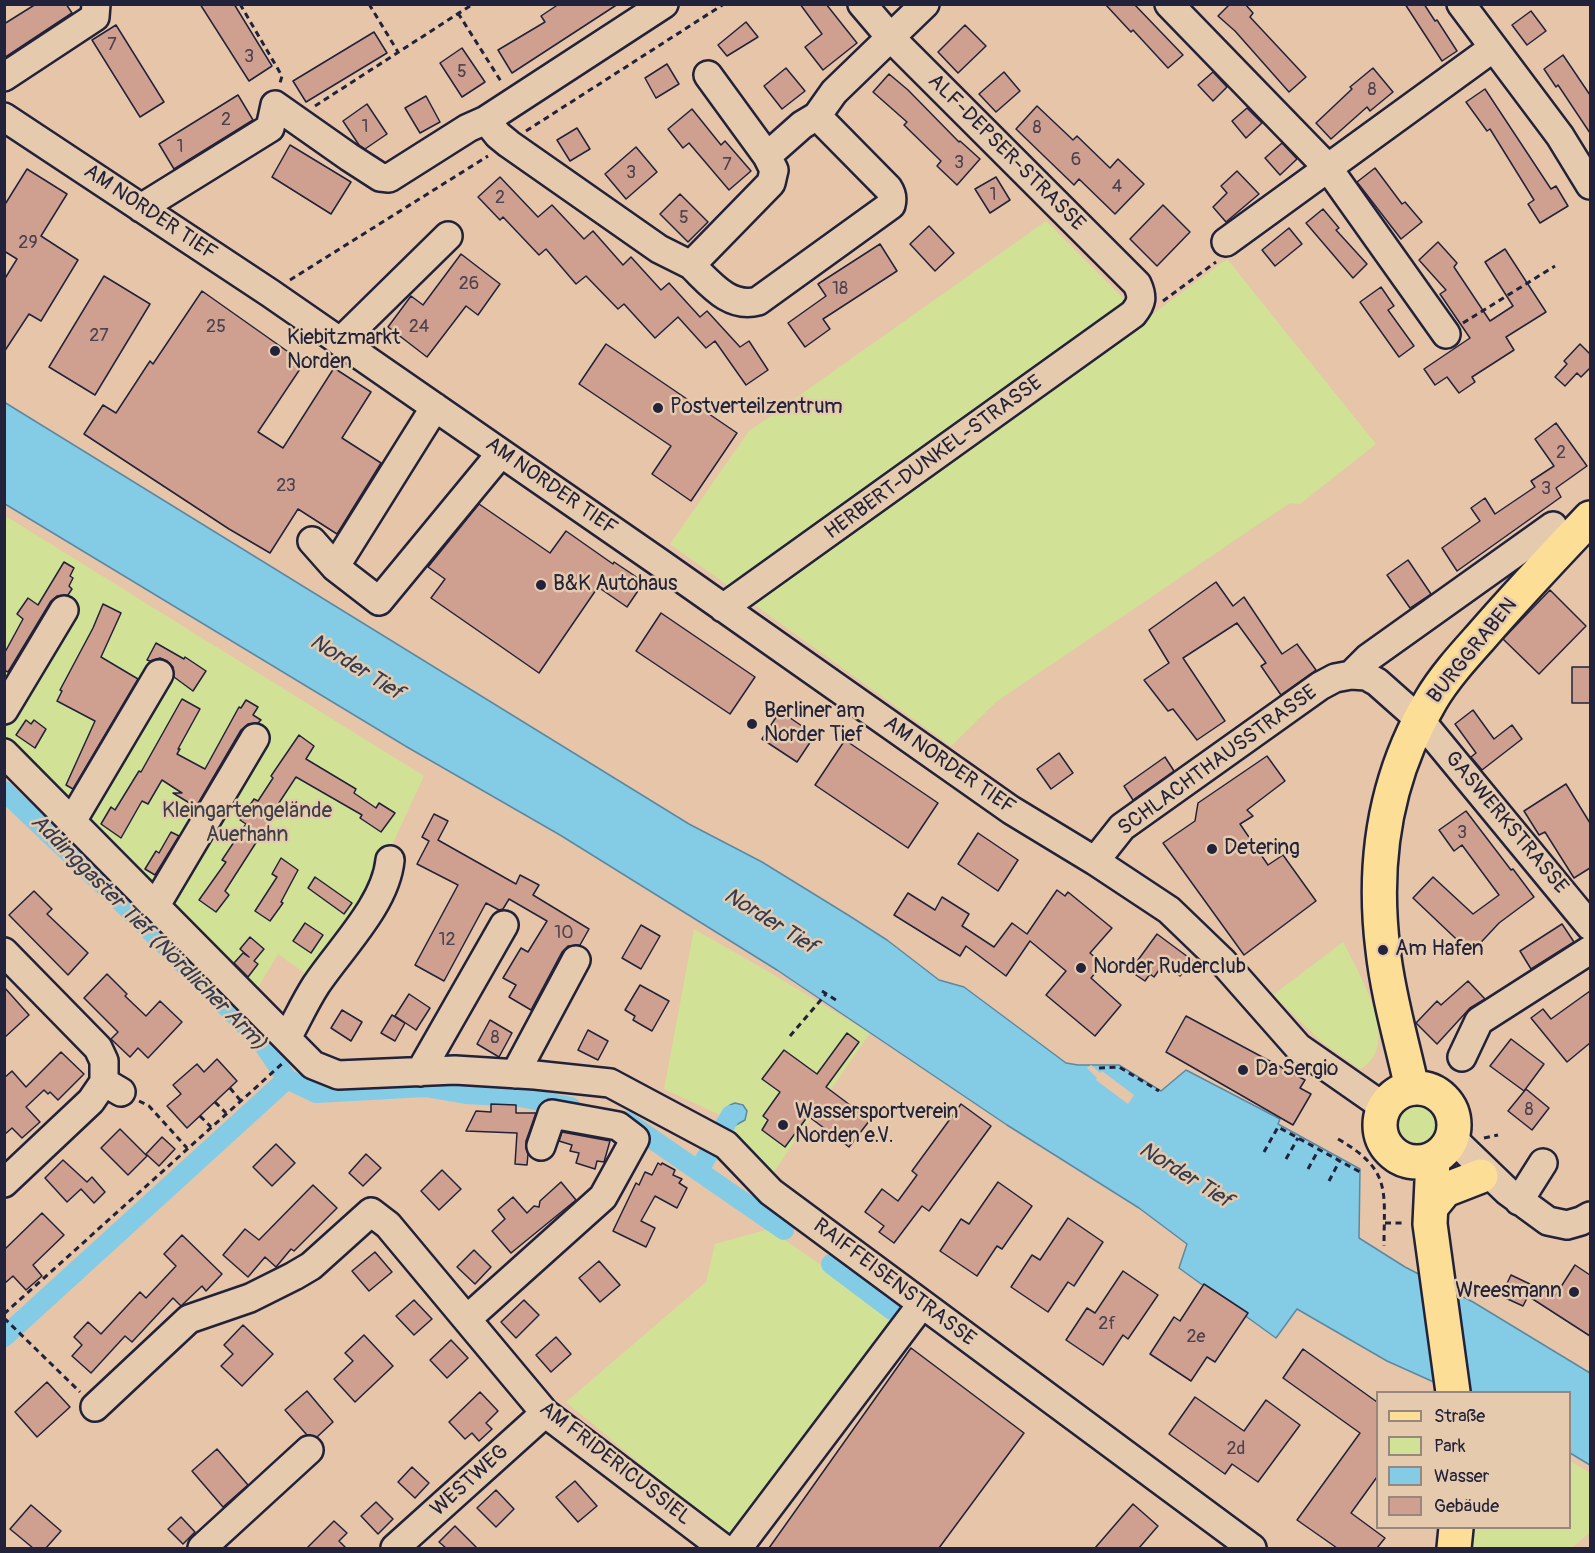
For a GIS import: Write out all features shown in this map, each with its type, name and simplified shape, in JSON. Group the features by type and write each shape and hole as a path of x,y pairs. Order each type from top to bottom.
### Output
{"main road":[{"name":"BURGGRABEN","path":"1423,1083 1390,994 1383,950 1378,873 1382,838 1394,780 1431,699 1511,601 1590,519"},
{"path":"1443,1178 1398,1158 1387,1149 1381,1135 1374,1100 1392,1097 1423,1083 1443,1099 1451,1110 1454,1124 1443,1178 1435,1270 1453,1391"},
{"path":"1454,1548 1456,1529"}],"street":[{"path":"4,77 95,17 96,4"},
{"path":"141,207 270,128 275,105 380,177 389,178 468,128 486,120 664,4"},
{"name":"ALF-DEPSER-STRASSE","path":"862,4 891,38 1137,284 1142,294 1141,304"},
{"path":"767,156 802,125 817,116 834,92 925,4"},
{"path":"1169,4 1328,168 1446,334"},
{"path":"1461,4 1588,174"},
{"path":"1226,242 1493,48"},
{"path":"691,265 771,183 774,170 767,156 708,75"},
{"path":"486,120 498,135 518,150 659,249 691,265 732,301 747,304 758,301 891,205 892,193 888,188 817,116"},
{"name":"AM NORDER TIEF","path":"4,117 141,207 435,407 1011,810 1095,861"},
{"path":"340,342 448,236"},
{"name":"HERBERT-DUNKEL-STRASSE","path":"723,608 1133,315 1141,304"},
{"path":"334,567 435,407"},
{"path":"312,541 334,567 380,601 501,453"},
{"name":"SCHLACHTHAUSSTRASSE","path":"1095,861 1122,826 1320,686 1335,678 1351,675 1368,658 1553,526"},
{"path":"4,710 64,610"},
{"path":"72,820 159,674"},
{"path":"1351,675 1366,676 1377,682 1420,721"},
{"name":"GASWERKSTRASSE","path":"1420,721 1590,926"},
{"path":"156,905 255,738"},
{"name":"RAIFFEISENSTRASSE","path":"4,753 313,1065 338,1075 455,1070 610,1083 717,1140 771,1192 1252,1548"},
{"path":"287,1038 316,986 356,931 382,889 388,875 390,860"},
{"path":"1095,861 1169,910 1223,962 1298,1047 1374,1100"},
{"path":"420,1072 504,925"},
{"path":"1462,1057 1479,1021 1590,950"},
{"path":"4,952 98,1048 112,1087 91,1101 4,1183"},
{"path":"515,1074 576,960"},
{"path":"467,1319 603,1197 635,1139 618,1126 552,1114 541,1146"},
{"path":"1519,1201 1543,1163"},
{"path":"1443,1178 1519,1201 1548,1221 1557,1224 1587,1225"},
{"name":"AM FRIDERICUSSIEL","path":"95,1407 189,1319 250,1298 294,1276 310,1266 371,1212 388,1225 545,1413 723,1548"},
{"path":"738,1548 922,1304"},
{"name":"WESTWEG","path":"395,1548 545,1413"},
{"path":"202,1548 309,1450"}],"path":[{"path":"130,4 135,4"},
{"path":"240,4 282,76 275,105 309,110 473,4"},
{"path":"369,4 398,52"},
{"path":"463,4 466,9"},
{"path":"458,14 513,101"},
{"path":"1141,304 1161,303 1225,256 1226,242"},
{"path":"1446,334 1555,266"},
{"path":"822,991 836,1000"},
{"path":"790,1036 826,993"},
{"path":"1099,1068 1119,1068 1159,1091"},
{"path":"95,1407 4,1316 268,1074"},
{"path":"1150,1085 1152,1080"},
{"path":"1384,1223 1443,1178 1474,1144 1467,1135 1461,1106 1450,1090 1423,1083"},
{"path":"112,1087 149,1106 188,1149"},
{"path":"230,1088 240,1100"},
{"path":"1374,1100 1354,1107 1362,1115 1377,1152 1401,1174 1405,1182 1443,1178"},
{"path":"215,1102 226,1113"},
{"path":"200,1116 211,1127"},
{"path":"1264,1152 1278,1127 1360,1172"},
{"path":"1286,1159 1298,1138"},
{"path":"1338,1139 1376,1168 1383,1189 1384,1246"},
{"path":"1308,1170 1319,1149"},
{"path":"1329,1181 1340,1161"}],"green space":[{"path":"1046,221 1145,320 1227,259 1376,444 1300,504 1290,503 996,702 951,746 670,544 749,431"},
{"name":"Kleingartengelände Auerhahn","path":"4,515 424,776 379,873 309,976 278,954 257,989 252,991 5,769"},
{"path":"694,929 870,1033 771,1176 741,1149 718,1114 664,1089"},
{"path":"1343,942 1367,989 1378,1027 1378,1044 1373,1058 1360,1069 1323,1043 1273,995"},
{"path":"1418,1105 1425,1106 1431,1111 1436,1117 1436,1131 1431,1137 1425,1142 1418,1143 1411,1142 1405,1137 1400,1131 1399,1124 1400,1117 1405,1111 1411,1106"},
{"path":"769,1229 895,1316 731,1539 566,1402 706,1282 715,1244"},
{"path":"1571,1462 1590,1473 1590,1532 1572,1548 1469,1548 1471,1529 1571,1529"}],"water":[{"name":"Norder Tief","path":"4,402 689,824 762,862 848,915 887,940 939,980 964,987 1066,1063 1119,1065 1161,1091 1186,1070 1280,1119 1278,1124 1360,1169 1359,1238 1405,1267 1473,1302 1590,1373 1590,1465 1571,1454 1571,1391 1454,1391 1387,1361 1297,1309 1276,1338 1179,1268 1187,1244 1139,1208 1007,1125 777,970 560,835 407,747 5,504"},
{"path":"735,1103 743,1105 747,1111 745,1120 734,1126 723,1124 724,1111"}],"pier":[{"path":"1091,1065 1134,1095 1128,1104 1096,1080 1097,1078 1087,1068"}],"building":[{"path":"36,4 66,4 72,13 4,58 4,24"},
{"path":"200,4 234,4 272,66 249,81"},
{"path":"559,4 618,4 512,73 498,50 545,22 541,16"},
{"path":"800,4 826,4 857,43 823,70 805,47 822,34"},
{"path":"1105,4 1134,4 1183,55 1168,68"},
{"path":"1230,4 1245,4 1253,13 1250,17 1306,77 1289,92 1235,31 1218,16"},
{"path":"1405,4 1424,4 1457,51 1442,61"},
{"path":"1531,11 1546,31 1527,45 1512,25"},
{"path":"746,22 758,37 727,56 718,45"},
{"path":"116,25 164,102 140,117 92,40"},
{"path":"965,25 986,46 958,73 938,52"},
{"path":"374,32 387,53 306,102 293,81"},
{"path":"462,48 485,82 462,97 440,63"},
{"path":"1563,55 1590,95 1590,133 1558,85 1556,87 1544,69"},
{"path":"667,64 679,84 656,98 645,78"},
{"path":"786,68 805,91 782,109 764,86"},
{"path":"1373,68 1393,92 1370,111 1367,107 1331,139 1316,123 1352,89 1350,87"},
{"path":"1004,72 1020,91 996,112 979,94"},
{"path":"1213,72 1227,87 1213,101 1198,85"},
{"path":"889,74 959,142 980,159 957,185 937,166 941,161 904,125 907,122 873,92"},
{"path":"1485,89 1551,189 1556,186 1568,206 1540,223 1528,204 1534,200 1490,129 1487,131 1466,102"},
{"path":"238,95 253,120 174,169 159,144"},
{"path":"426,96 440,122 420,133 405,108"},
{"path":"367,104 387,134 365,149 359,145 343,121"},
{"path":"1037,106 1073,140 1077,136 1110,168 1118,159 1144,184 1115,214 1079,179 1074,185 1016,129"},
{"path":"1247,108 1262,123 1246,138 1232,121"},
{"path":"692,109 721,145 725,141 751,171 729,190 689,143 683,148 668,129"},
{"path":"577,128 590,149 570,161 557,140"},
{"path":"1282,143 1297,159 1280,175 1265,158"},
{"path":"290,145 351,182 331,214 272,177"},
{"path":"636,147 657,172 626,199 605,174"},
{"path":"1375,168 1402,204 1405,202 1422,222 1401,239 1357,182"},
{"path":"27,169 67,194 41,236 78,260 41,321 29,314 4,352 4,280 17,259 4,251 4,206"},
{"path":"1237,171 1259,194 1226,222 1213,207 1227,193 1221,186"},
{"path":"500,177 538,217 552,205 584,239 593,231 623,265 631,257 661,290 669,283 700,317 707,311 740,347 749,341 768,370 746,385 715,341 706,348 678,317 655,338 624,304 618,309 586,276 576,284 546,249 539,255 503,217 500,220 478,197"},
{"path":"996,177 1010,200 990,213 975,189"},
{"path":"680,194 708,222 688,242 660,214"},
{"path":"1163,205 1190,232 1157,266 1130,239"},
{"path":"1323,209 1339,228 1336,230 1367,264 1353,278 1306,223"},
{"path":"929,226 954,253 935,271 910,244"},
{"path":"1289,228 1302,244 1275,266 1262,250"},
{"path":"1438,242 1457,263 1454,267 1490,321 1513,306 1485,262 1505,249 1546,312 1506,337 1514,350 1472,377 1475,382 1459,393 1447,377 1435,385 1424,369 1470,338 1440,294 1446,290 1419,260"},
{"path":"880,244 897,271 823,319 830,329 805,347 788,323 826,296 818,284"},
{"path":"461,254 500,284 478,315 466,306 427,357 388,327 411,296 423,305"},
{"path":"104,276 150,304 95,395 49,367"},
{"path":"1381,287 1394,306 1388,310 1414,346 1399,357 1360,302"},
{"path":"202,291 304,363 258,432 283,448 334,368 371,392 342,438 381,463 337,534 298,509 270,553 229,529 84,434 103,405 116,413 150,361 153,364"},
{"name":"Postverteilzentrum","path":"606,344 737,433 691,501 652,474 671,446 579,384"},
{"path":"1580,344 1590,354 1590,368 1581,377 1577,373 1565,386 1555,377 1567,364 1564,361"},
{"path":"1556,423 1587,466 1556,488 1561,497 1457,571 1442,548 1480,521 1471,508 1485,498 1495,514 1535,487 1531,481 1554,466 1535,439"},
{"name":"B&K Autohaus","path":"479,504 550,553 566,531 613,564 614,562 644,582 627,607 598,587 539,673 431,598 445,579 428,567"},
{"path":"1408,560 1431,594 1410,608 1387,575"},
{"path":"64,562 74,568 69,586 72,589 68,595 57,596 51,601 8,672 4,670 4,654 23,619 17,614 28,598 38,605"},
{"path":"1216,582 1233,606 1244,597 1282,654 1297,644 1316,670 1281,695 1261,666 1266,663 1237,623 1183,658 1225,721 1197,740 1173,709 1168,711 1144,680 1169,663 1149,630"},
{"path":"1550,590 1586,626 1539,674 1503,639"},
{"path":"103,604 121,613 101,657 138,679 73,789 66,785 95,721 57,701 62,691 60,690"},
{"name":"B&K Autohaus","path":"661,613 755,677 730,714 636,651"},
{"path":"156,643 184,659 185,657 206,671 193,691 174,677 173,667 167,661 160,658 147,660"},
{"path":"1572,667 1590,667 1590,703 1572,703"},
{"path":"182,699 200,709 177,754 205,769 239,707 241,708 246,700 258,707 253,715 261,720 258,723 248,724 241,730 196,807 173,793 182,793 162,780 148,804 142,801 121,838 101,824 111,807 115,810 139,771 141,772"},
{"path":"1473,710 1494,739 1512,725 1522,739 1482,770 1471,757 1476,753 1455,724"},
{"path":"780,711 815,735 797,762 762,739"},
{"path":"26,720 31,724 34,720 46,729 35,748 16,735"},
{"path":"299,735 314,746 306,759 356,789 354,793 376,808 379,803 395,813 381,832 360,818 362,815 296,777 225,891 229,895 216,912 199,900 226,862 222,860 246,824 240,820 254,799 258,801 273,778 271,776"},
{"path":"845,740 938,803 908,848 815,785"},
{"path":"1059,753 1073,773 1051,789 1037,769"},
{"name":"Detering","path":"1267,756 1285,781 1247,810 1253,816 1240,824 1268,865 1283,855 1316,901 1244,955 1163,843 1195,821 1198,803"},
{"path":"1165,757 1174,771 1133,800 1124,786"},
{"path":"1566,784 1590,823 1590,868 1574,878 1545,832 1539,835 1524,811"},
{"path":"1466,811 1534,897 1499,923 1471,953 1413,898 1433,877 1473,914 1499,895 1462,845 1454,851 1439,830"},
{"path":"434,814 448,821 438,840 516,884 520,875 539,885 533,895 589,929 580,945 568,946 562,952 531,1010 509,997 516,985 503,978 521,948 528,952 547,921 509,899 503,909 499,910 486,903 444,981 415,965 458,885 417,864 429,841 422,837"},
{"path":"171,832 179,836 155,875 145,869 156,851 159,853"},
{"path":"978,833 1018,860 998,891 958,864"},
{"path":"281,858 298,870 281,902 283,903 270,921 255,911 277,877 272,874"},
{"path":"315,877 352,903 344,914 308,888"},
{"path":"1057,890 1065,896 1068,892 1112,928 1090,953 1103,964 1091,978 1121,1005 1095,1036 1046,995 1066,971 1030,941 1006,976 966,946 960,956 894,915 908,893 935,910 942,897 969,914 962,926 994,947 1012,923 1027,934"},
{"path":"34,891 52,909 47,914 88,953 68,975 9,915"},
{"path":"305,923 323,935 311,953 293,941"},
{"path":"1562,924 1574,942 1531,969 1520,951"},
{"path":"641,925 660,936 641,969 622,958"},
{"name":"Norder Ruderclub","path":"1157,934 1192,960 1180,976 1169,968 1166,971 1161,967 1154,977 1150,974 1145,981 1130,971"},
{"path":"250,937 264,949 254,961 258,964 248,977 234,963 243,953 249,957 240,949"},
{"path":"107,974 146,1016 160,1001 182,1022 148,1058 138,1048 130,1057 111,1039 118,1032 84,998"},
{"path":"1468,981 1485,999 1470,1008 1437,1044 1416,1023 1437,1001 1441,1005"},
{"path":"640,985 669,1001 652,1031 633,1020 635,1016 625,1010"},
{"path":"4,987 29,1015 4,1038"},
{"path":"1590,991 1590,1043 1567,1062 1531,1018 1543,1009 1551,1019"},
{"path":"409,994 430,1008 416,1030 395,1016"},
{"path":"342,1010 362,1022 351,1041 331,1028"},
{"path":"392,1015 405,1023 395,1041 381,1033"},
{"name":"Da Sergio","path":"1186,1016 1305,1080 1300,1088 1311,1094 1293,1125 1166,1052"},
{"path":"490,1020 512,1033 499,1057 477,1044"},
{"path":"588,1030 608,1041 598,1060 578,1050"},
{"path":"847,1033 859,1042 826,1087 870,1120 849,1147 808,1116 785,1147 762,1130 768,1120 763,1116 780,1092 762,1079 784,1050 817,1074"},
{"path":"1511,1039 1544,1064 1524,1091 1490,1066"},
{"path":"61,1052 84,1074 58,1100 50,1092 48,1094 44,1090 26,1107 40,1122 22,1138 12,1128 4,1135 4,1078 12,1071 26,1087"},
{"path":"217,1059 237,1081 187,1128 167,1106 181,1094 173,1085 197,1064 204,1072"},
{"path":"1526,1089 1549,1108 1532,1130 1508,1111"},
{"path":"491,1104 516,1105 516,1113 536,1113 526,1141 527,1165 515,1164 517,1133 466,1131 476,1111 491,1112"},
{"path":"961,1104 991,1126 929,1211 922,1206 894,1243 879,1232 884,1226 865,1212 882,1189 898,1201 917,1175 912,1171"},
{"path":"120,1129 147,1156 128,1175 101,1148"},
{"path":"562,1132 610,1141 604,1162 597,1161 595,1169 576,1163 579,1153 570,1151 572,1145 559,1141"},
{"path":"162,1137 175,1149 159,1166 146,1154"},
{"path":"276,1144 295,1163 272,1186 253,1167"},
{"path":"366,1154 381,1168 363,1186 349,1173"},
{"path":"63,1160 87,1182 92,1177 105,1192 94,1203 81,1189 67,1202 45,1178"},
{"path":"658,1163 675,1170 673,1175 682,1179 679,1183 687,1188 677,1208 655,1196 641,1221 655,1228 646,1247 613,1231 636,1183 639,1185 645,1172 652,1175"},
{"path":"442,1170 461,1189 439,1210 421,1191"},
{"path":"561,1182 576,1200 511,1253 492,1231 505,1219 498,1210 513,1197 527,1213 534,1206 539,1207 540,1201"},
{"path":"998,1182 1032,1206 1002,1249 997,1246 977,1276 940,1251 961,1219 969,1224"},
{"path":"313,1185 337,1208 294,1251 291,1249 276,1267 265,1257 248,1277 223,1255 245,1229 259,1240"},
{"path":"42,1213 64,1235 33,1265 42,1276 26,1290 13,1276 4,1284 4,1250"},
{"path":"1068,1218 1103,1242 1074,1286 1068,1282 1048,1312 1011,1287 1032,1255 1040,1260"},
{"path":"182,1235 222,1274 206,1291 202,1286 181,1306 173,1298 132,1342 125,1336 91,1373 72,1356 82,1345 74,1337 88,1322 101,1334 140,1292 146,1298 176,1266 164,1254"},
{"path":"474,1250 491,1267 475,1284 457,1267"},
{"path":"375,1252 392,1272 369,1291 352,1271"},
{"path":"599,1261 620,1285 600,1302 579,1278"},
{"name":"Wreesmann","path":"1575,1265 1590,1275 1590,1336 1528,1296 1523,1306 1501,1296 1511,1275 1555,1296"},
{"path":"1123,1271 1158,1295 1128,1339 1123,1335 1103,1365 1066,1340 1087,1308 1095,1313"},
{"path":"1204,1284 1248,1313 1215,1362 1207,1357 1191,1381 1150,1354 1174,1317 1180,1321"},
{"path":"414,1300 432,1319 414,1335 396,1316"},
{"path":"524,1300 539,1315 516,1338 501,1322"},
{"path":"243,1325 273,1354 242,1386 221,1366 233,1354 224,1345"},
{"path":"364,1335 393,1366 355,1402 334,1379 353,1361 345,1353"},
{"path":"556,1337 571,1354 551,1372 536,1355"},
{"path":"451,1340 468,1358 447,1378 430,1360"},
{"path":"911,1348 1024,1433 939,1548 769,1548"},
{"path":"1303,1349 1376,1401 1376,1478 1351,1513 1385,1538 1377,1548 1337,1548 1297,1520 1360,1433 1283,1378"},
{"path":"47,1382 70,1407 37,1437 15,1412"},
{"path":"307,1391 333,1422 317,1437 307,1435 285,1410"},
{"path":"480,1392 498,1411 486,1423 492,1429 479,1441 472,1433 465,1439 449,1422"},
{"path":"1195,1397 1244,1431 1266,1400 1300,1425 1258,1482 1232,1464 1225,1474 1169,1434"},
{"path":"217,1449 248,1485 223,1507 192,1471"},
{"path":"412,1467 429,1483 415,1498 398,1482"},
{"path":"575,1481 597,1506 578,1522 556,1497"},
{"path":"496,1490 514,1509 496,1527 477,1508"},
{"path":"376,1502 393,1519 378,1534 361,1516"},
{"path":"1133,1504 1158,1526 1139,1548 1095,1548"},
{"path":"31,1505 61,1531 46,1548 33,1548 10,1529"},
{"path":"181,1517 195,1532 183,1544 168,1529"},
{"path":"334,1521 347,1533 339,1541 346,1548 307,1548"},
{"path":"455,1526 477,1548 446,1548 439,1542"}],"waterway":[{"name":"Addinggaster Tief (Nördlicher Arm)","path":"4,791 117,898 261,1041 287,1079 4,1337"},
{"name":"Addinggaster Tief (Nördlicher Arm)","path":"287,1079 316,1093 425,1087 466,1094 520,1097 571,1107"},
{"name":"Addinggaster Tief (Nördlicher Arm)","path":"699,1170 731,1115"},
{"name":"Addinggaster Tief (Nördlicher Arm)","path":"626,1121 784,1230"},
{"name":"Addinggaster Tief (Nördlicher Arm)","path":"831,1264 892,1310"}],"place":[{"name":"Kiebitzmarkt Norden","path":"275,351"},
{"name":"Postverteilzentrum","path":"658,408"},
{"name":"B&K Autohaus","path":"541,585"},
{"name":"Berliner am Norder Tief","path":"752,724"},
{"name":"Detering","path":"1212,849"},
{"name":"Am Hafen","path":"1383,950"},
{"name":"Norder Ruderclub","path":"1081,968"},
{"name":"Da Sergio","path":"1243,1070"},
{"name":"Wassersportverein Norden e.V.","path":"783,1125"},
{"name":"Wreesmann","path":"1574,1292"}]}
